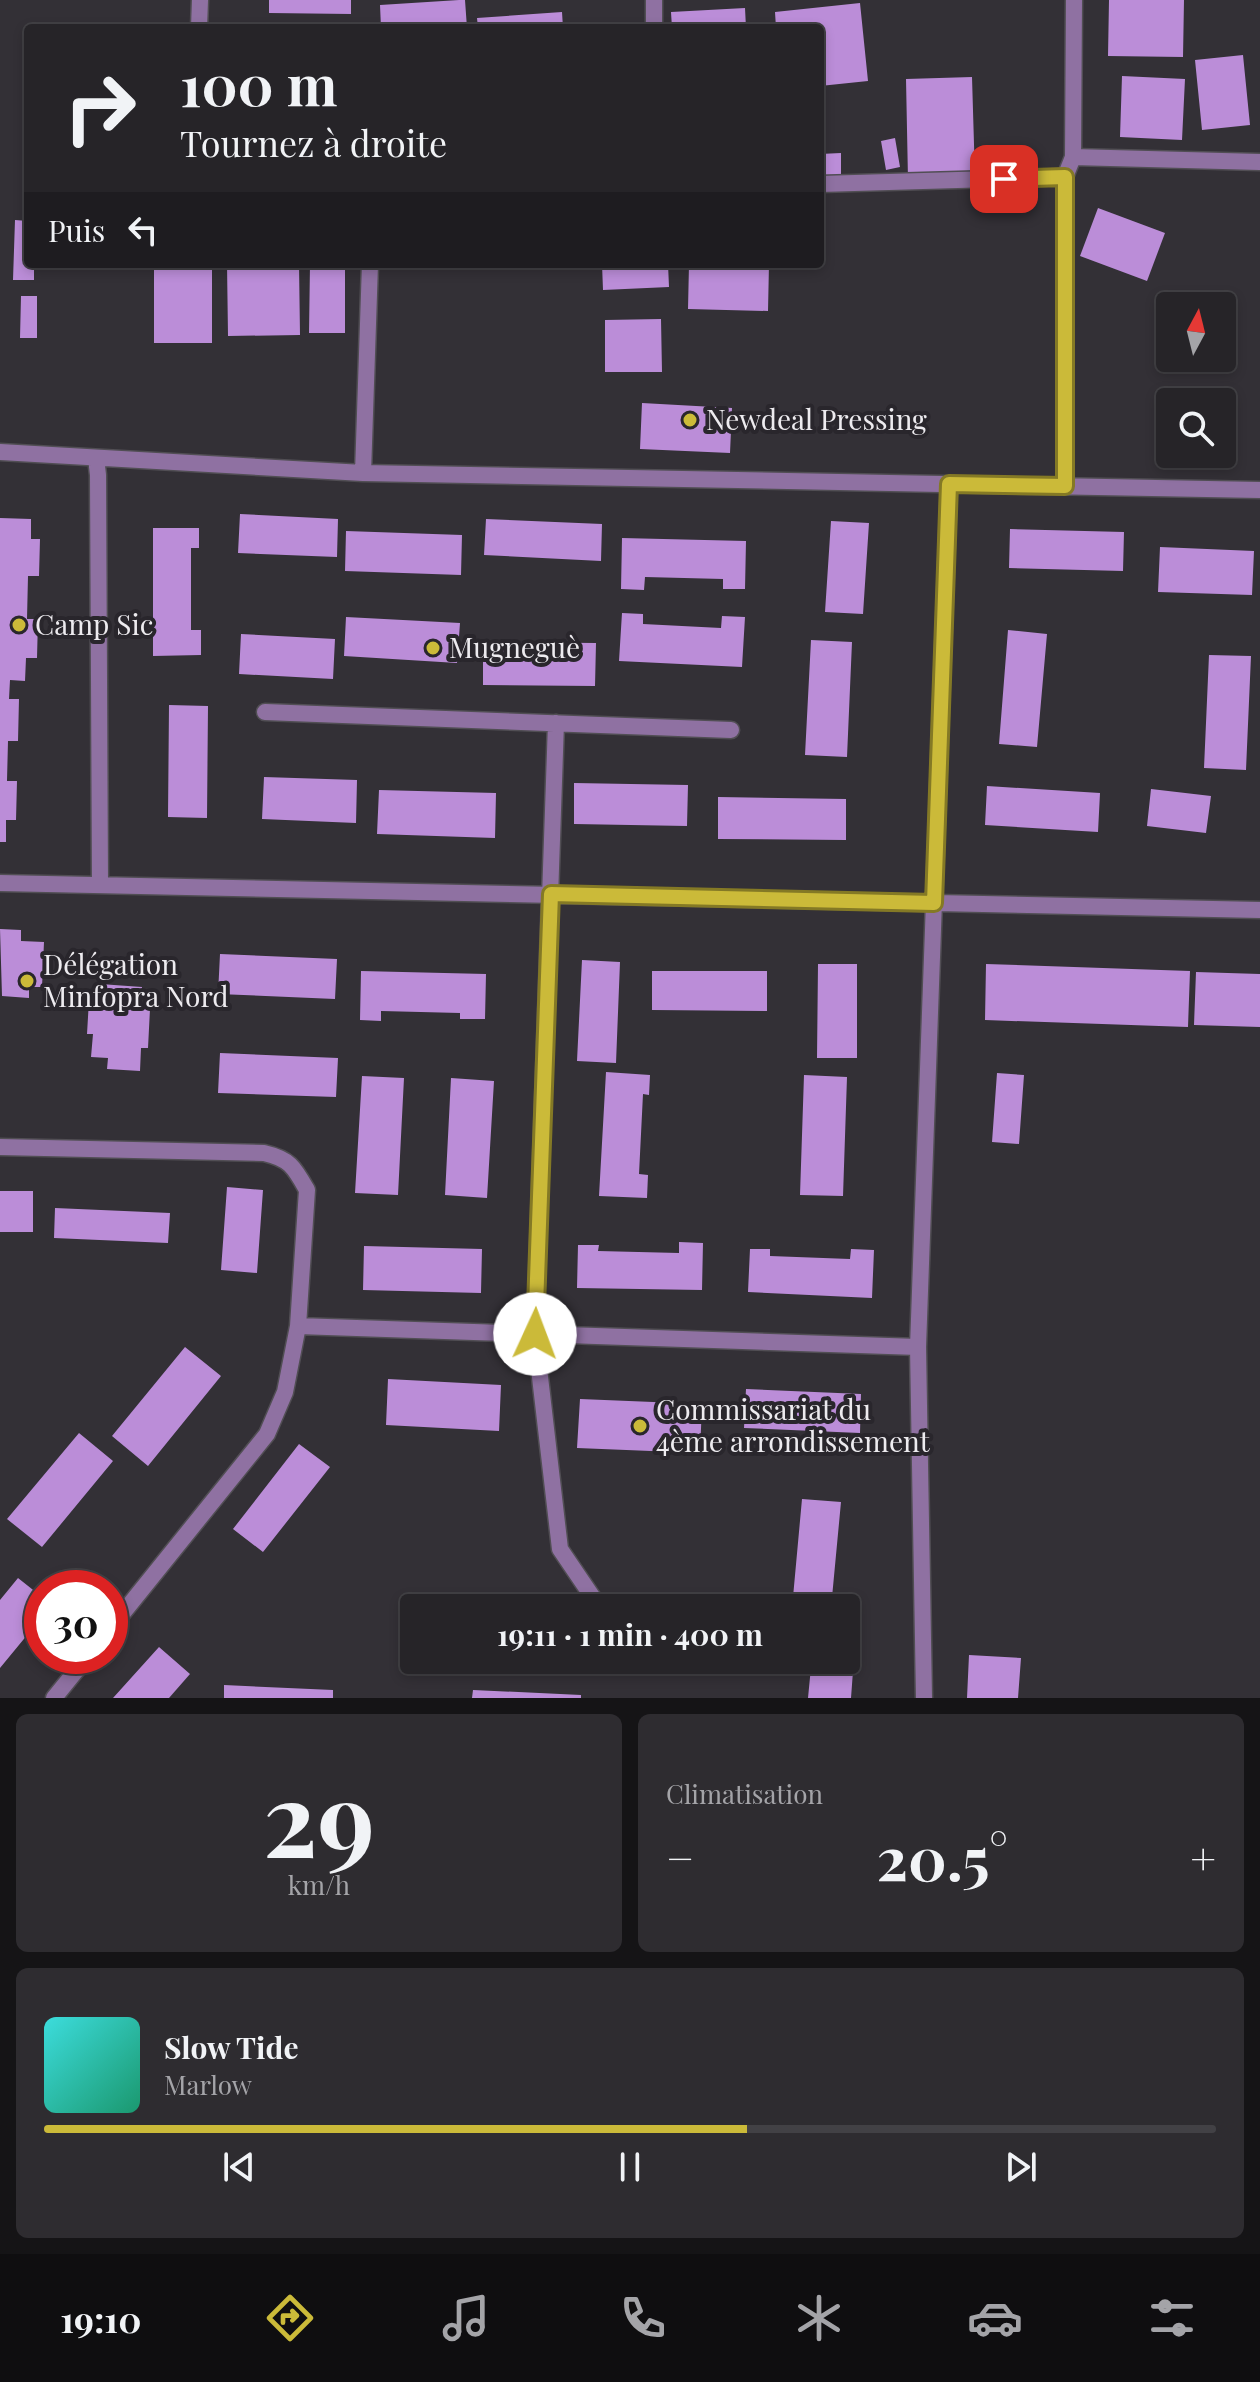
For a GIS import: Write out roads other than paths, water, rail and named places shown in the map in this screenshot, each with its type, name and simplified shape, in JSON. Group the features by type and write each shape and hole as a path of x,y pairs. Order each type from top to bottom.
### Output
{"street":[{"path":"199,24 200,0"},
{"path":"654,0 654,24"},
{"path":"1065,486 1065,177 1073,157 1074,0"},
{"path":"1073,157 1260,162"},
{"path":"824,184 1065,177"},
{"path":"363,473 370,268"},
{"path":"0,452 363,473 1260,490"},
{"path":"96,458 100,884"},
{"path":"924,1698 918,1347 949,484"},
{"path":"265,712 731,730"},
{"path":"556,723 535,1334 560,1549 591,1594"},
{"path":"0,883 1256,910 1260,894"},
{"path":"0,1147 264,1153 283,1157 307,1190 298,1326 285,1392 267,1434 128,1607"},
{"path":"298,1326 918,1347"},
{"path":"54,1698 73,1674"}],"place":[{"name":"Newdeal Pressing","path":"690,420"},
{"name":"Camp Sic","path":"19,625"},
{"name":"Mugneguè","path":"433,648"},
{"name":"Délégation Minfopra Nord","path":"27,981"},
{"name":"Commissariat du 4ème arrondissement","path":"640,1426"}]}
